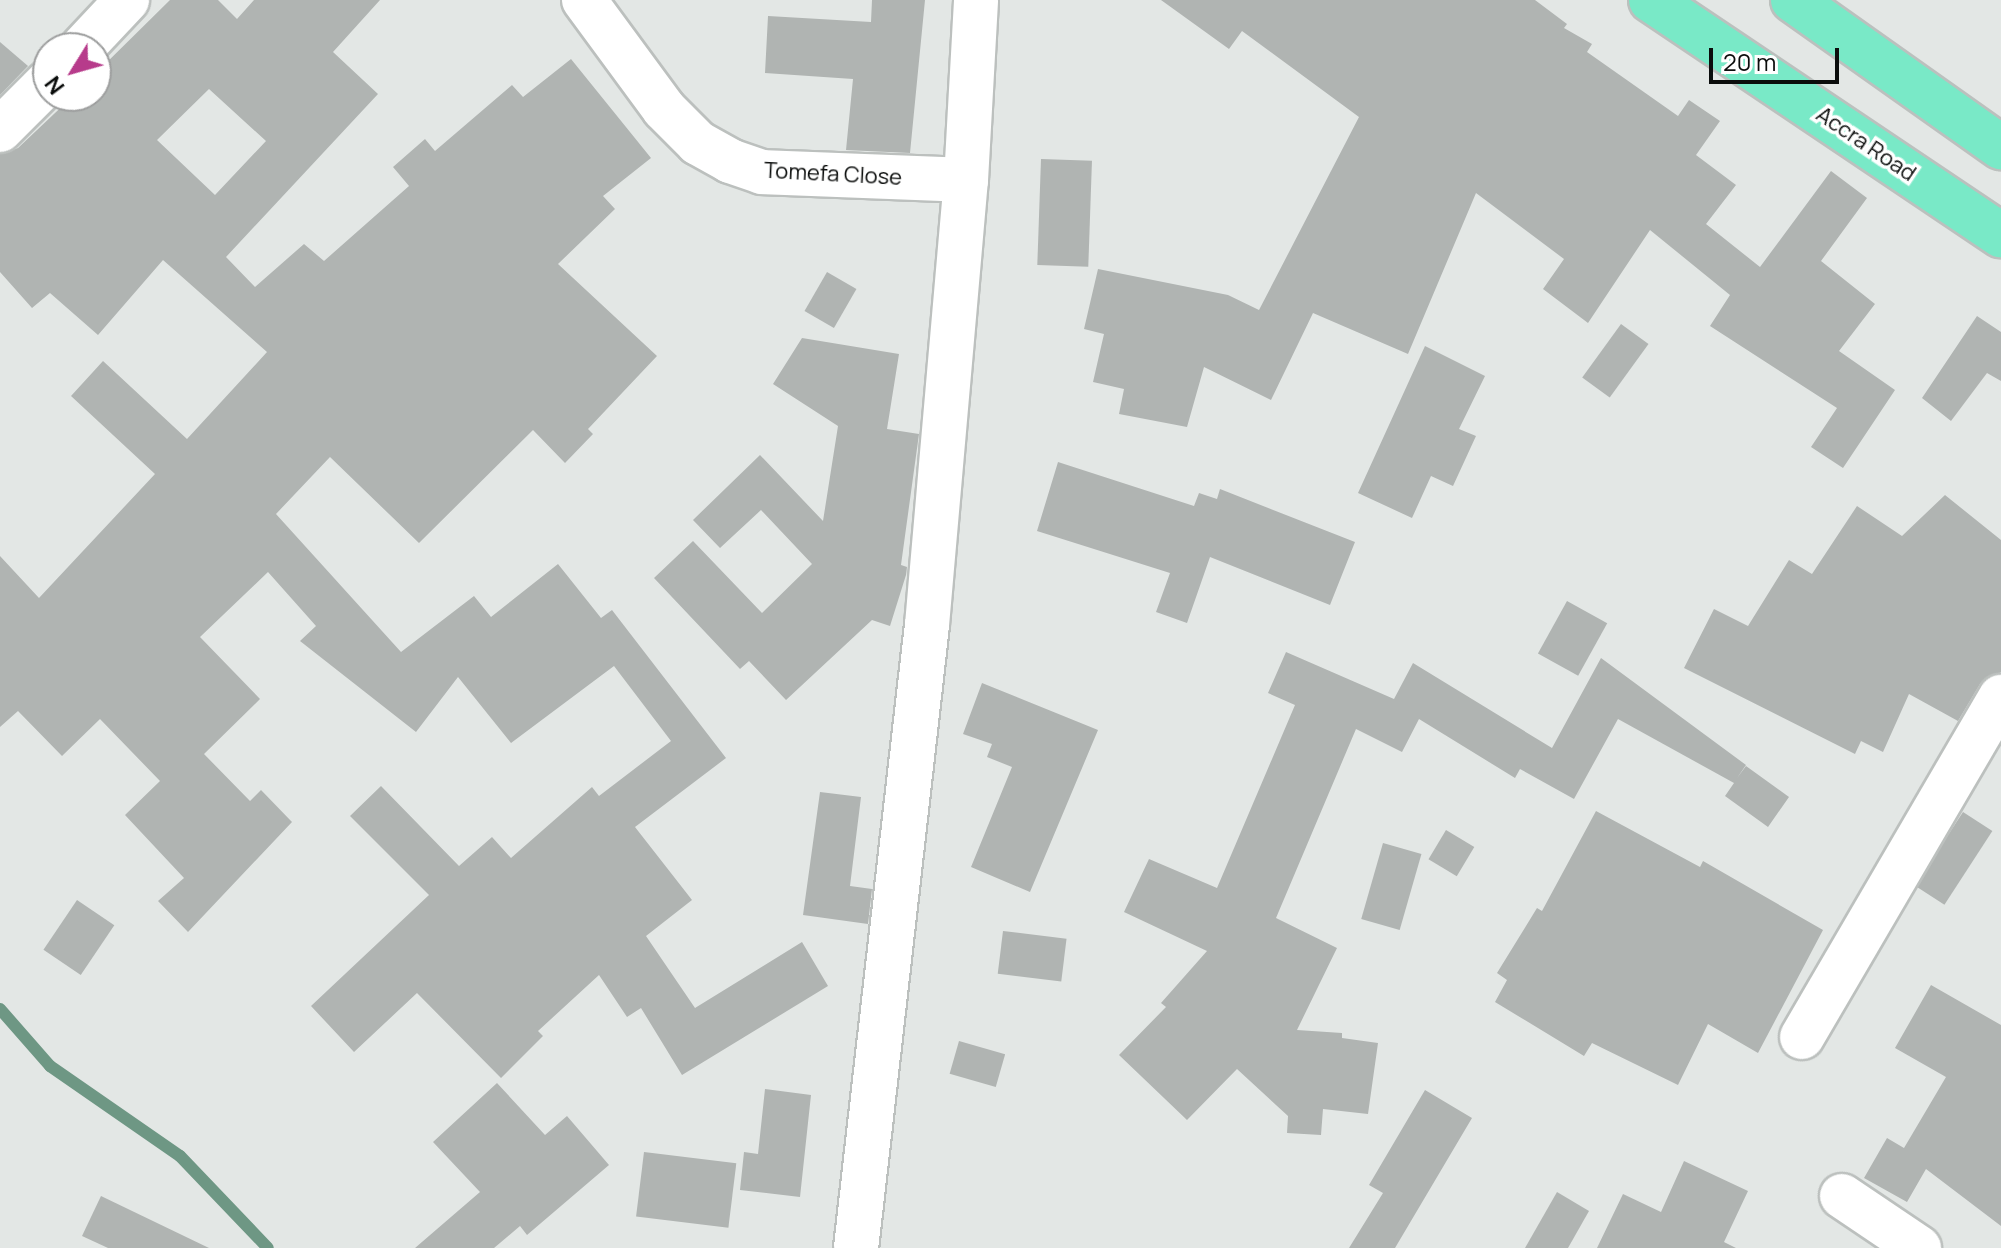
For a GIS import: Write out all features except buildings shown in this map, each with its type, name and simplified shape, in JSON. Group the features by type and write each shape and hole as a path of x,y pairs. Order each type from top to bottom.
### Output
{"main road":[{"name":"Accra Road","path":"1651,0 2001,235"},
{"path":"1793,0 2001,147"}],"street":[{"path":"97,32 127,0"},
{"name":"Tomefa Close","path":"584,0 664,109 698,143 730,161 762,172 966,180"},
{"path":"856,1248 927,625 966,180 976,0"},
{"path":"0,130 32,98"},
{"path":"1802,1037 2001,697"},
{"path":"1842,1196 1919,1248"}],"waterway":[{"path":"0,1009 50,1066 180,1156 268,1248"}]}
